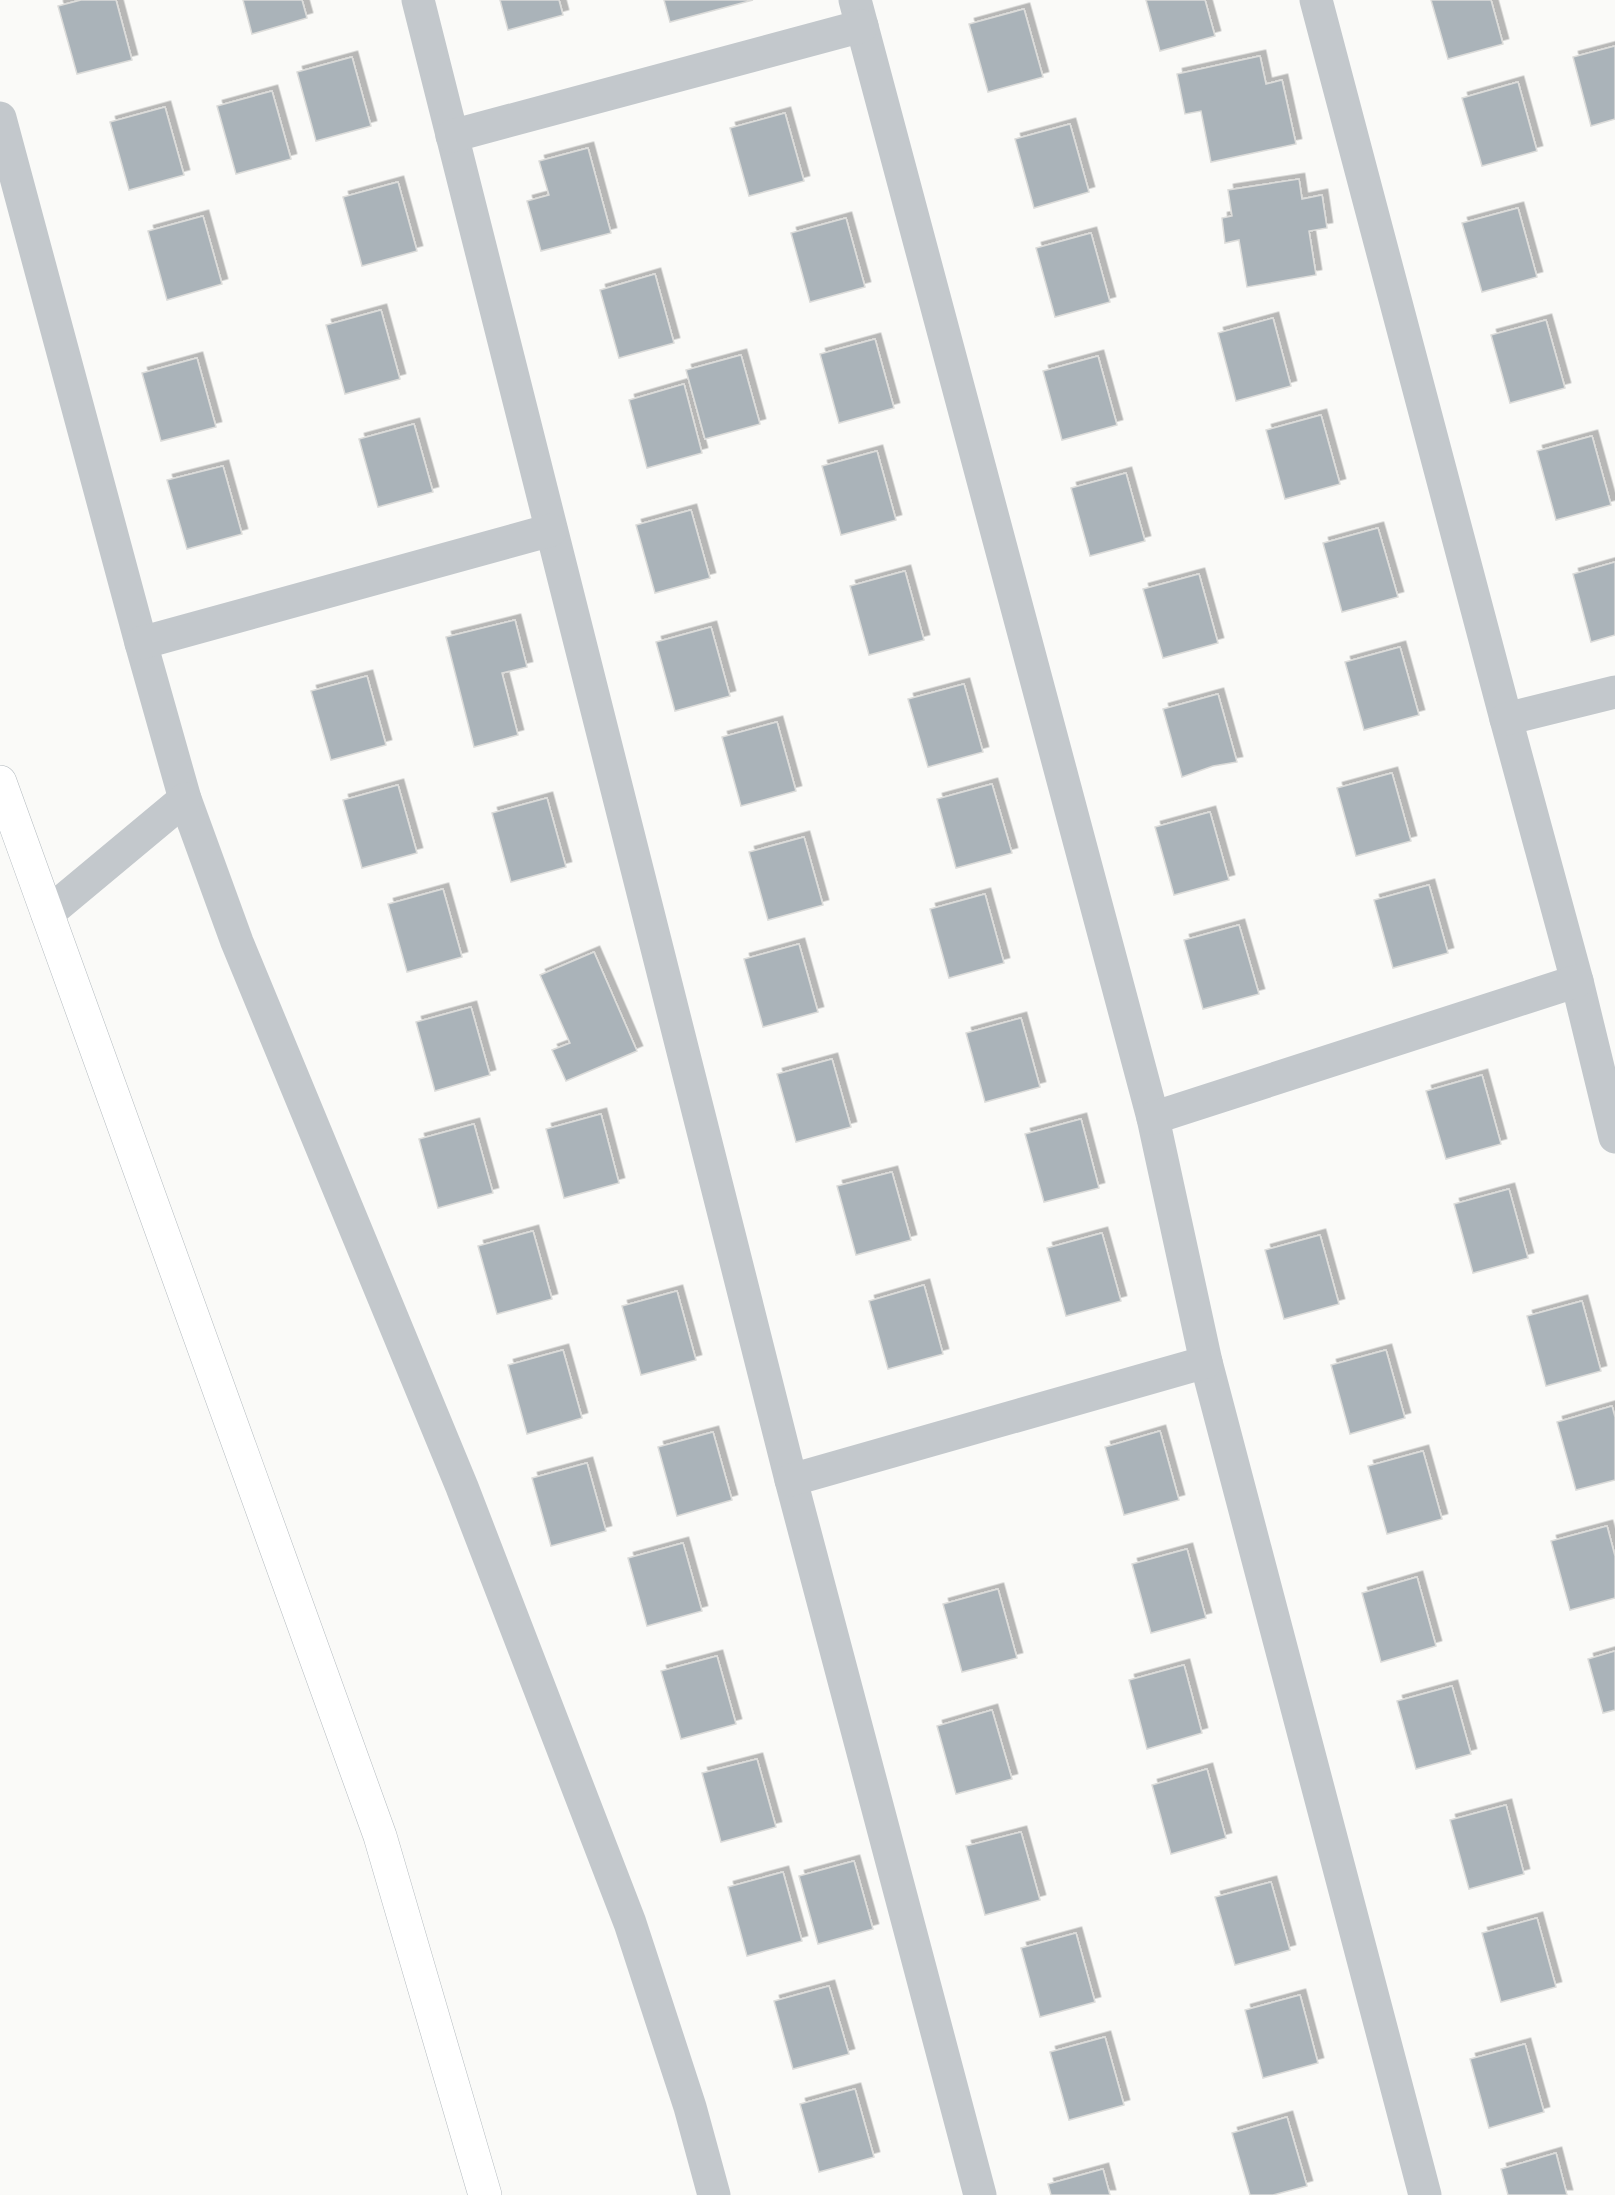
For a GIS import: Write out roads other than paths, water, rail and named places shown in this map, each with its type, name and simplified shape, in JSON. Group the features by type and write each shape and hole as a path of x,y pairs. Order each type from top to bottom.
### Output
{"street":[{"path":"418,0 791,1480 980,2195"},
{"path":"1316,0 1506,719 1578,981 1615,1137"},
{"path":"452,136 858,13 1153,1118 1206,1362 1425,2195"},
{"path":"0,118 185,799 237,942 462,1487 630,1923 690,2107 714,2195"},
{"path":"141,643 551,530"},
{"path":"1506,719 1615,692"},
{"path":"0,782 380,1836 484,2195"},
{"path":"47,914 185,799"},
{"path":"1153,1118 1578,981"},
{"path":"791,1480 1206,1362"}]}
